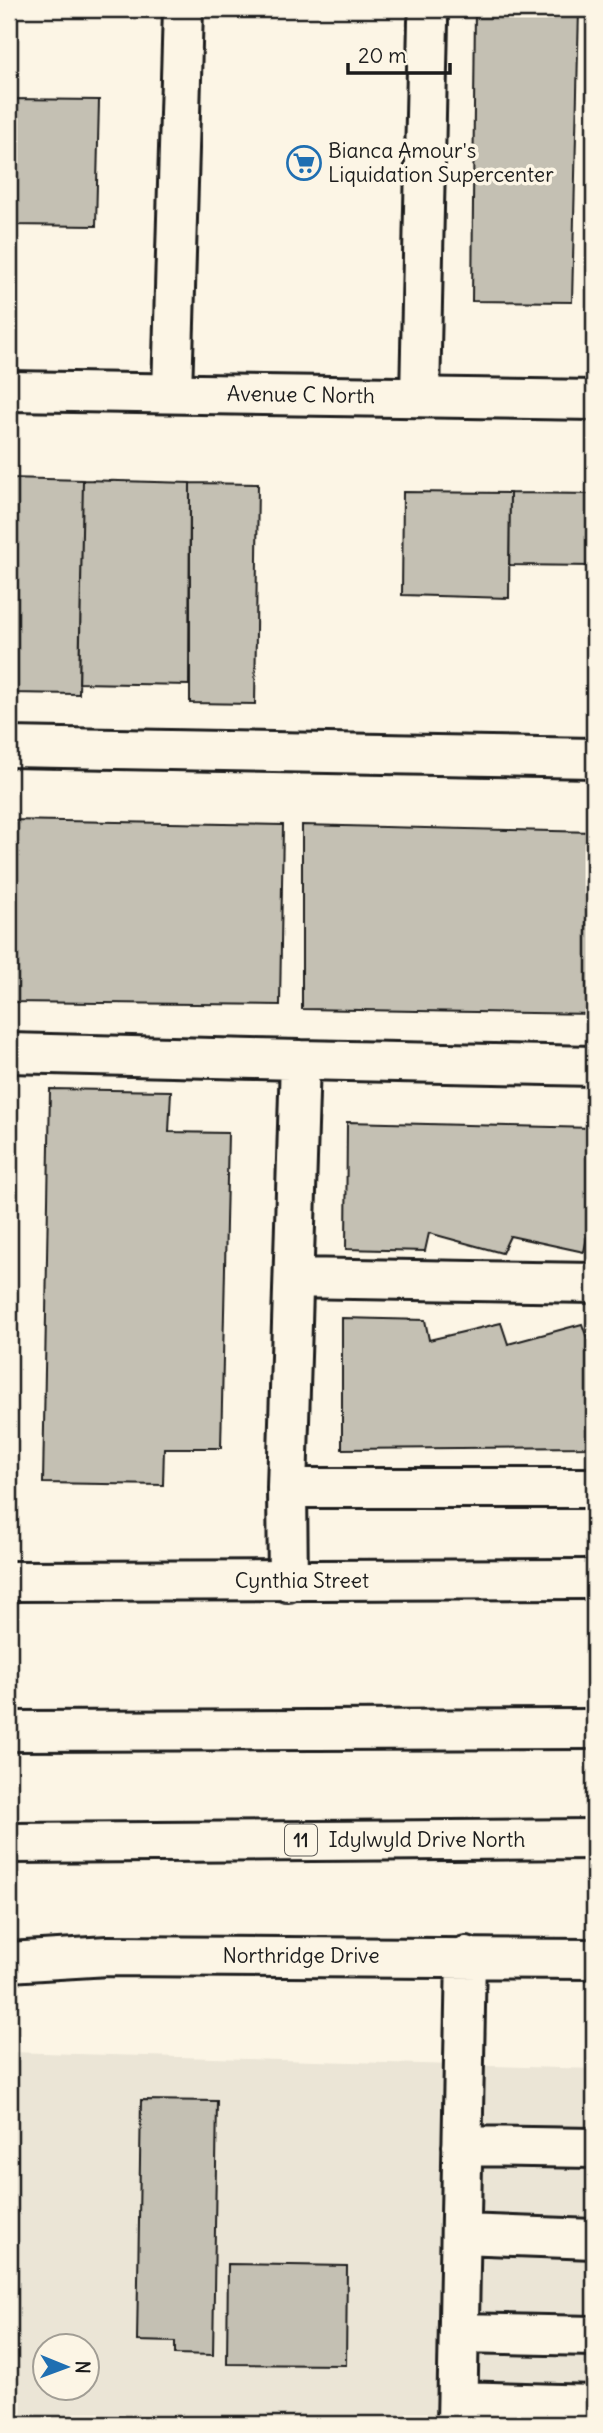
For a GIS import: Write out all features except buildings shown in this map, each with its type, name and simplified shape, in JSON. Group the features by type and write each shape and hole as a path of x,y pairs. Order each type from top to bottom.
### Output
{"main road":[{"path":"172,393 183,9"},
{"path":"421,397 428,21"},
{"name":"Avenue C North","path":"9,391 594,400"},
{"path":"9,747 594,758"},
{"path":"9,1053 594,1066"},
{"path":"288,1581 287,1488 300,1060"},
{"path":"293,1278 594,1283"},
{"path":"287,1488 594,1488"},
{"name":"Cynthia Street","path":"9,1581 594,1579"},
{"path":"16,1729 594,1729"},
{"name":"Idylwyld Drive North","path":"9,1843 594,1839"},
{"name":"Northridge Drive","path":"9,1962 108,1956 466,1956 594,1959"},
{"path":"466,1956 458,2412 594,2405"},
{"path":"462,2146 594,2148"},
{"path":"462,2234 594,2239"},
{"path":"460,2333 594,2336"}],"shaded area":[{"path":"9,2052 594,2069 594,2424 9,2424"}],"place":[{"name":"Bianca Amour's Liquidation Supercenter","path":"304,163"}]}
